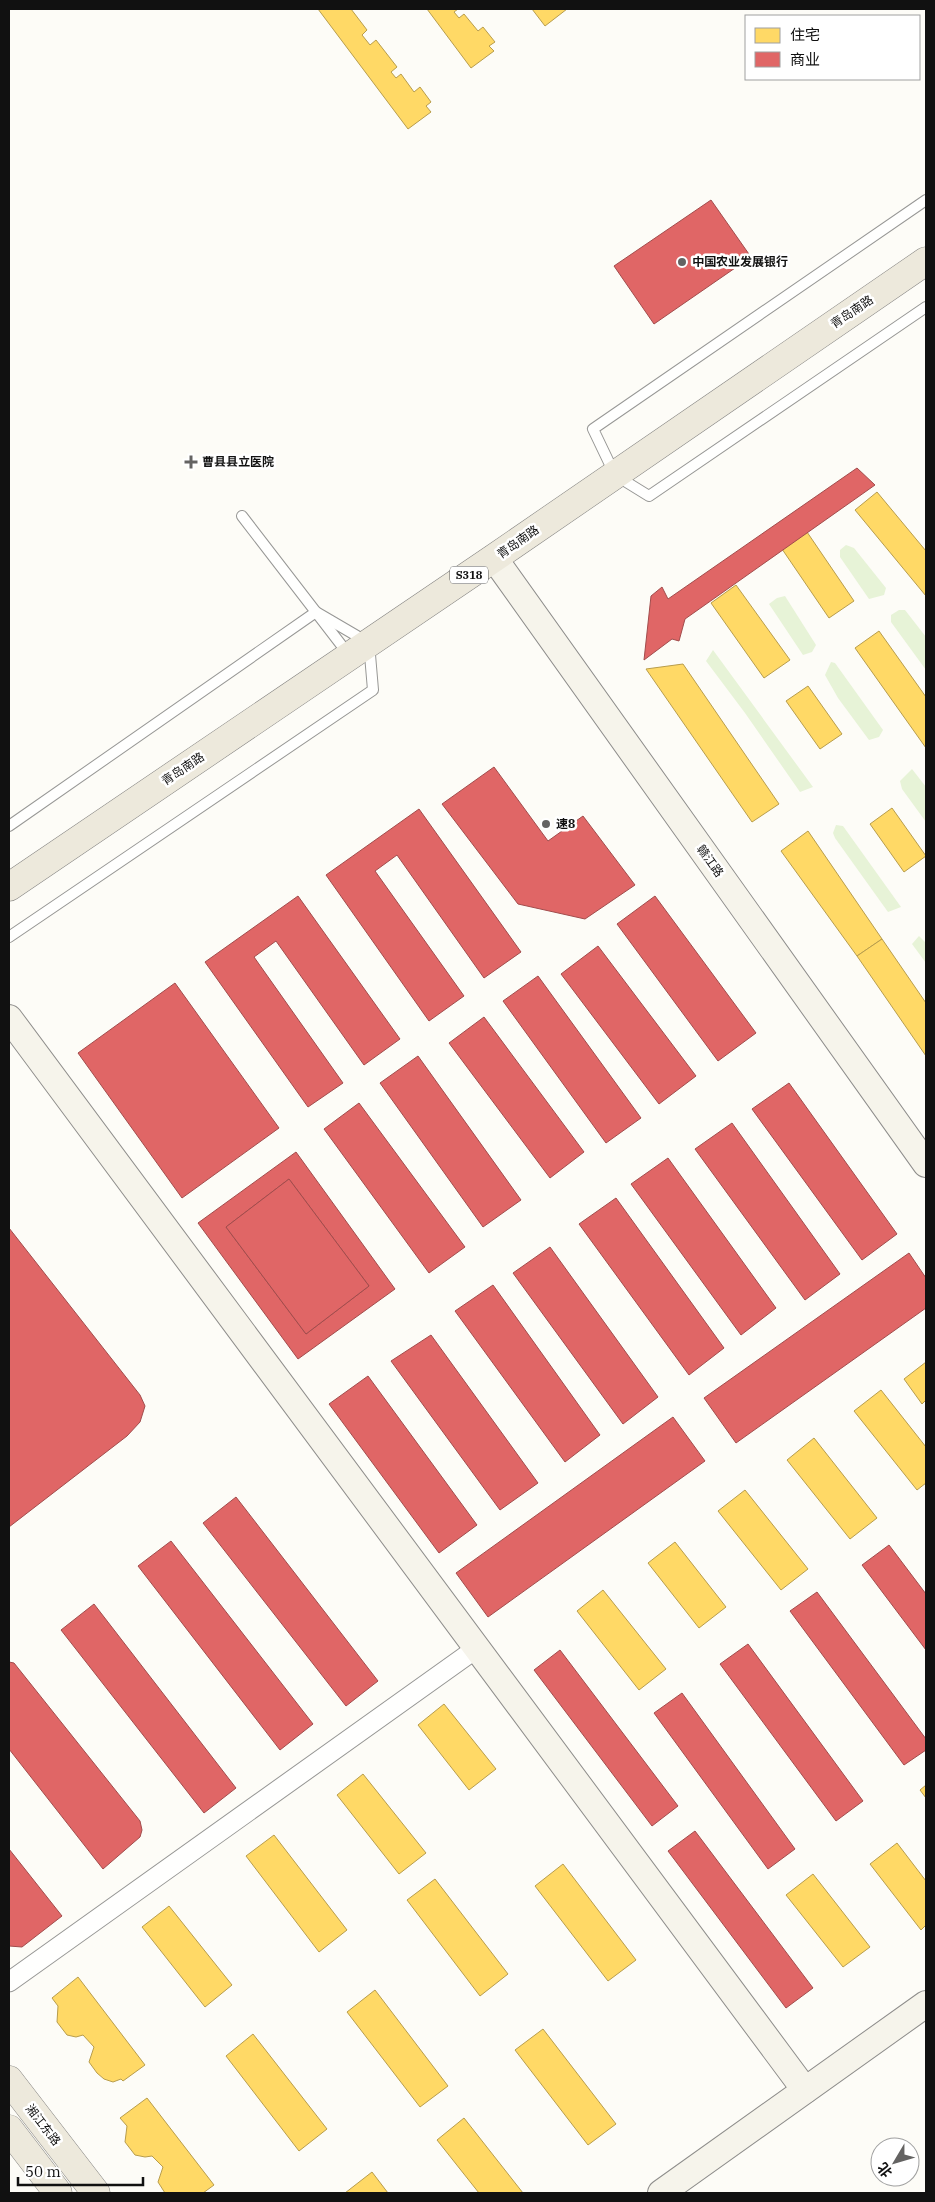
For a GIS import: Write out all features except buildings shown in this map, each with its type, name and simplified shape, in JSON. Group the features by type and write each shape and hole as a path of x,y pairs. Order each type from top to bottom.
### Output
{"main road":[{"name":"青岛南路","path":"9,887 494,558 926,261"},
{"name":"湘江东路","path":"9,2080 96,2193"},
{"path":"9,2129 58,2193"}],"street":[{"name":"赣江路","path":"494,558 926,1164"},
{"path":"9,1018 805,2090"},
{"path":"9,1982 477,1648"},
{"path":"661,2193 926,2004"}],"lane":[{"path":"926,200 594,429 615,475 649,496 926,307"},
{"path":"9,937 373,690 359,649 316,612 242,516"},
{"path":"316,612 359,649"},
{"path":"9,826 316,612"}],"green space":[{"path":"846,545 854,548 886,588 884,595 869,599 840,557 840,550"},
{"path":"785,596 816,645 812,652 803,655 769,604 777,598"},
{"path":"899,610 905,610 926,637 926,670 891,622 891,615"},
{"path":"713,650 813,787 800,792 706,661"},
{"path":"831,662 835,663 883,730 879,737 869,740 838,698 825,675"},
{"path":"912,769 926,787 926,822 902,789 900,781"},
{"path":"836,825 843,826 901,907 888,912 835,838 833,833"},
{"path":"919,936 926,943 926,963 912,944"}],"place":[{"name":"中国农业发展银行","path":"682,262"},
{"name":"曹县县立医院","path":"191,462"},
{"name":"速8","path":"546,824"}]}
